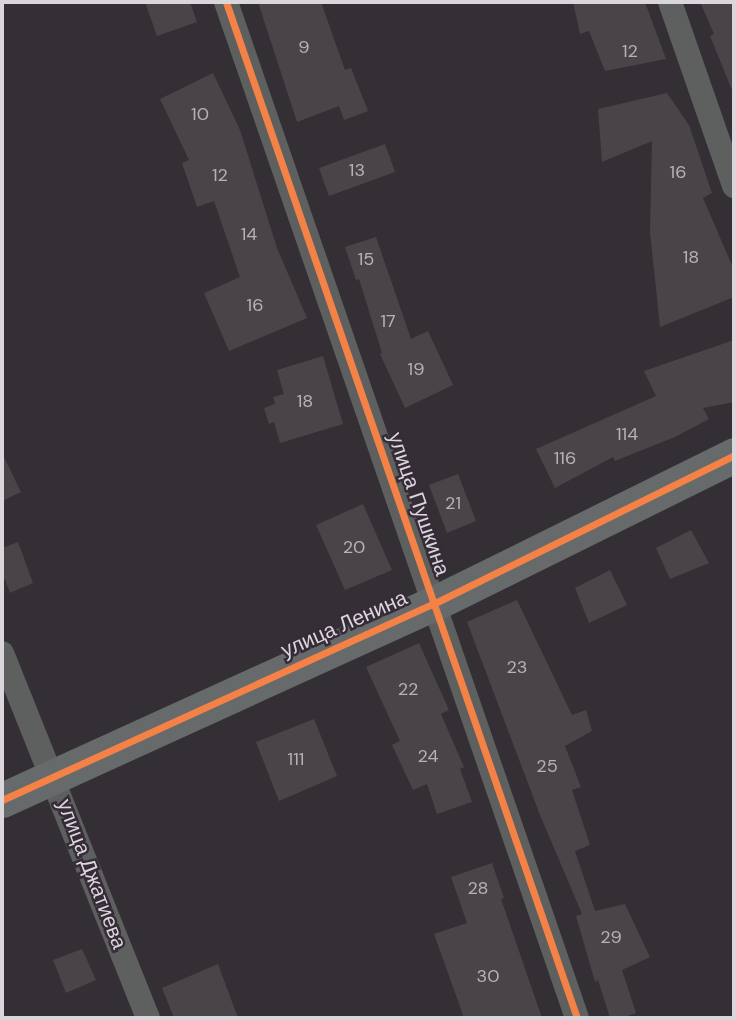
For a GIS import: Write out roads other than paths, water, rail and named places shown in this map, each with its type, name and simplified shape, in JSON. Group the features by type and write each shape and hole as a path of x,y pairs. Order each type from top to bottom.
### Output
{"street":[{"name":"улица Пушкина","path":"226,2 577,1018"},
{"path":"670,2 734,186"},
{"name":"улица Ленина","path":"2,800 435,603 734,454"},
{"name":"улица Джатиева","path":"2,653 148,1018"}]}
